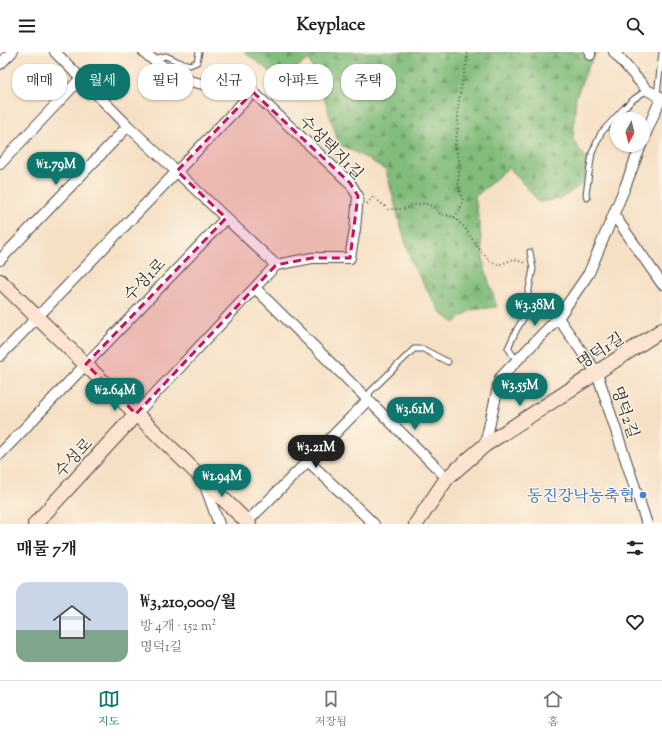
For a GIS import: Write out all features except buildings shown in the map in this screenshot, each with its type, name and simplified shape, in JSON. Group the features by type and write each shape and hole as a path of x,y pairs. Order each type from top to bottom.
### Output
{"street":[{"path":"0,64 12,52"},
{"path":"55,52 75,72"},
{"path":"614,52 647,90 660,97 650,122"},
{"name":"수성택지1길","path":"148,56 182,79 201,84"},
{"path":"0,164 75,84"},
{"name":"수성택지1길","path":"256,95 350,183 358,196 355,229 350,258 312,258 276,265"},
{"path":"103,100 128,126 276,265 136,414"},
{"path":"0,356 245,100"},
{"path":"0,260 128,126"},
{"path":"485,445 500,378 558,318 589,273 614,215 638,152"},
{"path":"614,215 662,284"},
{"name":"수성1로","path":"0,454 226,218"},
{"path":"0,281 248,523 368,400"},
{"path":"255,288 447,478"},
{"name":"명덕2길","path":"558,318 597,373 647,524"},
{"name":"명덕1길","path":"416,524 447,478 485,445 662,330"},
{"name":"수성로","path":"35,524 136,414"},
{"path":"308,461 374,524"},
{"path":"203,479 219,524"}],"lane":[{"path":"148,56 166,56 190,65 197,62 199,52"},
{"path":"660,97 662,52"},
{"path":"587,198 586,194 592,153 601,133 625,107 647,90"},
{"path":"517,361 508,348 523,319 533,269 530,252"},
{"path":"368,400 370,392 414,349 423,349 448,362"}],"path":[{"path":"454,217 460,210 463,201 458,183 460,164 455,146 458,127 458,108 467,52"},
{"path":"367,204 373,197 388,209 405,209 413,205 425,203 434,207 441,214 454,217 465,228 477,246 490,261 499,265 514,259 532,266"}],"highlighted area":[{"path":"253,92 350,183 358,196 350,258 312,258 276,265 136,414 86,364 226,218 177,171"}],"green space":[{"path":"244,52 597,52 588,67 576,97 573,140 588,161 583,184 560,199 539,202 509,167 475,197 484,266 497,307 471,310 454,323 441,313 413,266 386,170 339,144 324,100 333,100 333,64 311,64 309,59 302,64 264,64 264,67"}],"place":[{"name":"동진강낙농축협","path":"643,495"}]}
